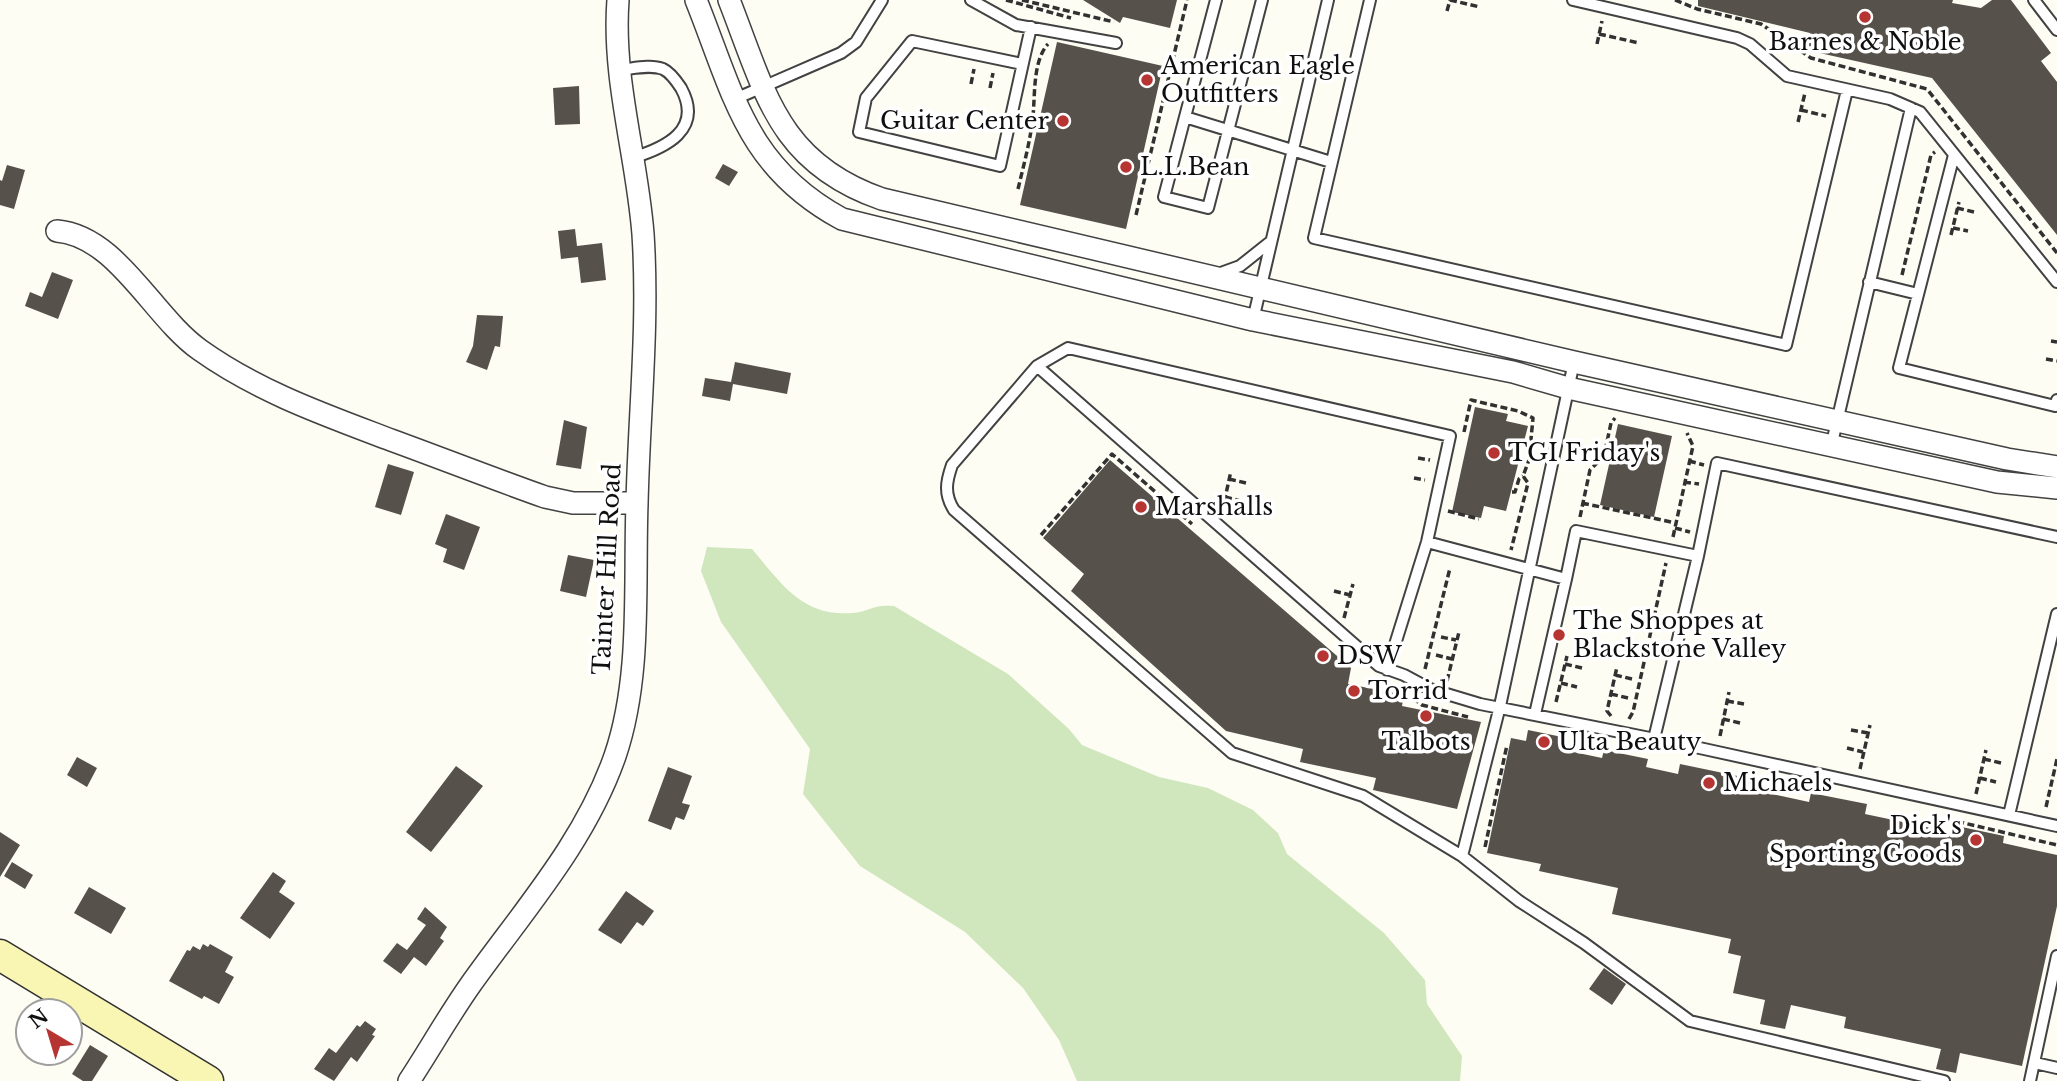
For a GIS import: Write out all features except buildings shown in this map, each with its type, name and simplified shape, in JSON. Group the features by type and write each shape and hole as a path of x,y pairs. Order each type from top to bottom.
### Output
{"street":[{"name":"Tainter Hill Road","path":"409,1081 470,986 564,859 608,772 620,735 630,672 646,339 643,234 619,70 618,0"},
{"path":"696,0 756,144 771,165 800,193 842,219 1253,320 1513,372 1568,388 1997,482 2057,488"},
{"path":"729,0 771,109 794,143 833,177 855,190 882,199 1574,362 2007,459 2057,467"},
{"path":"57,231 73,233 90,240 121,268 171,326 189,342 221,365 290,402 545,497 573,503 637,503"},
{"path":"0,956 208,1081"}],"lane":[{"path":"735,99 841,53 856,42 882,0"},
{"path":"971,0 1001,19 1116,44"},
{"path":"1216,0 1164,197 1208,208 1262,0"},
{"path":"1253,320 1328,0"},
{"path":"1370,0 1314,238 1786,345 1847,90"},
{"path":"1573,0 1737,38 1750,44 1787,76 1890,99 1920,112 2057,282"},
{"path":"2034,0 2057,30"},
{"path":"1022,64 912,41 866,98 859,132 1000,166 1031,27"},
{"path":"619,70 663,69 677,80 687,100 687,120 678,136 662,149 632,158"},
{"path":"1831,447 1911,108"},
{"path":"1185,117 1331,163"},
{"path":"1954,155 1899,368 2055,406 2057,400"},
{"path":"1214,276 1240,266 1269,243"},
{"path":"1869,282 1918,294"},
{"path":"1387,670 1427,542 1450,436 1068,348 1037,366 952,465 946,484 948,500 954,510 1232,753 1363,796 1462,856 1690,1021 1944,1081"},
{"path":"1462,856 1500,706 1574,362"},
{"path":"1037,366 1387,670 1457,698 2057,826"},
{"path":"1654,739 1698,556 1717,463 2057,537"},
{"path":"1535,714 1576,531 1698,556"},
{"path":"1427,542 1566,579"},
{"path":"2009,816 2057,614"},
{"path":"2030,1081 2057,956"},
{"path":"2035,1063 2057,1068"}],"path":[{"path":"1006,0 1112,27"},
{"path":"1022,0 1114,22"},
{"path":"1136,215 1187,0"},
{"path":"1447,11 1450,0 1480,7"},
{"path":"1597,44 1604,16"},
{"path":"1599,34 1639,43"},
{"path":"1018,189 1033,122 1042,54 1053,41"},
{"path":"971,84 974,68"},
{"path":"990,88 993,73"},
{"path":"1798,122 1807,88"},
{"path":"1801,110 1840,120"},
{"path":"1902,278 1931,155 1938,149"},
{"path":"1951,235 1960,197"},
{"path":"1957,208 1974,212"},
{"path":"1953,228 1968,231"},
{"path":"2051,341 2057,342"},
{"path":"2046,359 2057,361"},
{"path":"1463,436 1471,400 1531,416 1534,422 1524,476 1528,484 1507,565"},
{"path":"1579,522 1590,470 1604,456 1611,423 1615,418 1623,419"},
{"path":"1679,427 1688,434 1693,446 1673,538 1681,540"},
{"path":"1041,536 1112,454 1194,526"},
{"path":"1222,514 1231,471"},
{"path":"1512,492 1515,492 1518,479 1524,476"},
{"path":"1229,479 1246,482"},
{"path":"1225,496 1241,501"},
{"path":"1582,503 1676,523"},
{"path":"1447,508 1449,512 1479,519"},
{"path":"1633,712 1667,561"},
{"path":"1427,675 1424,670 1450,568"},
{"path":"1339,616 1345,618 1353,584"},
{"path":"1334,591 1350,595"},
{"path":"1435,681 1447,681 1459,632"},
{"path":"1441,637 1457,640"},
{"path":"1436,655 1452,659"},
{"path":"1556,702 1567,656"},
{"path":"1565,664 1582,668"},
{"path":"1607,711 1616,667"},
{"path":"1615,675 1632,679"},
{"path":"1561,683 1577,687"},
{"path":"1720,736 1729,692"},
{"path":"1409,694 1422,705 1477,719"},
{"path":"1611,694 1628,698"},
{"path":"1727,701 1744,704"},
{"path":"1723,719 1740,723"},
{"path":"1860,769 1870,725"},
{"path":"1851,730 1868,733"},
{"path":"1485,847 1507,743"},
{"path":"1847,748 1863,752"},
{"path":"1976,796 1986,750"},
{"path":"2037,806 2047,807 2057,759"},
{"path":"1984,760 2001,763"},
{"path":"1980,778 1997,782"},
{"path":"1939,817 2057,845"}],"green space":[{"path":"707,547 752,549 794,595 819,609 852,613 881,606 894,606 1008,674 1069,729 1082,745 1159,777 1208,788 1253,810 1278,833 1287,854 1384,933 1425,980 1427,1004 1462,1056 1460,1081 1077,1081 1059,1040 1023,988 965,932 860,866 803,794 810,749 721,622 701,571"}],"place":[{"name":"Barnes & Noble","path":"1865,17"},
{"name":"American Eagle Outfitters","path":"1147,80"},
{"name":"Guitar Center","path":"1063,121"},
{"name":"L.L.Bean","path":"1126,167"},
{"name":"TGI Friday's","path":"1494,453"},
{"name":"Marshalls","path":"1141,507"},
{"name":"The Shoppes at Blackstone Valley","path":"1559,635"},
{"name":"DSW","path":"1323,656"},
{"name":"Torrid","path":"1354,691"},
{"name":"Talbots","path":"1426,716"},
{"name":"Ulta Beauty","path":"1544,742"},
{"name":"Michaels","path":"1709,783"},
{"name":"Dick's Sporting Goods","path":"1976,840"}]}
